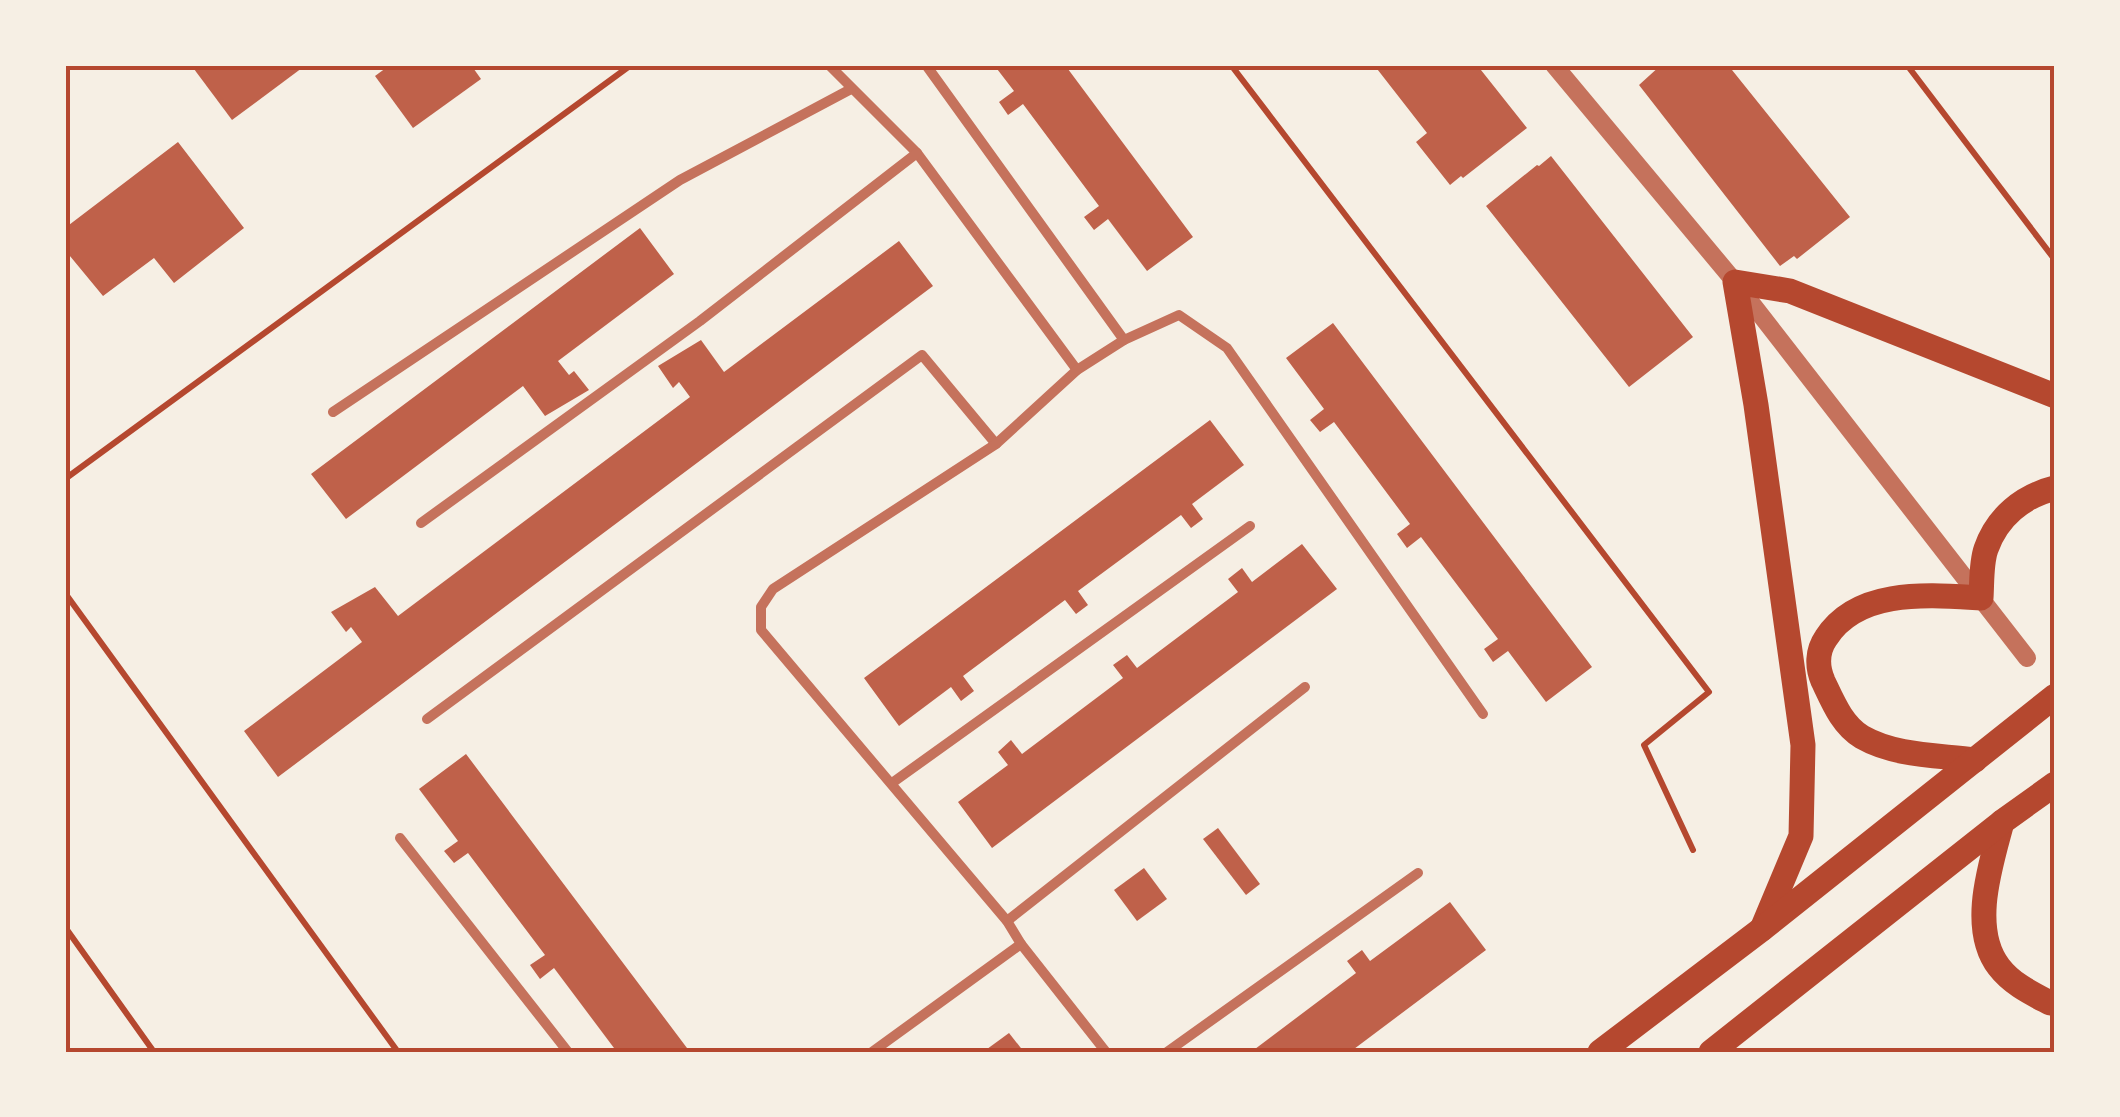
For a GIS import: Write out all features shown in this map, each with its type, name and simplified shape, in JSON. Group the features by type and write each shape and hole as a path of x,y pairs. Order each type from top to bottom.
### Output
{"main road":[{"path":"1762,929 1801,836 1803,745 1735,282 1790,291 2055,396"},
{"path":"1975,760 1894,750 1860,736 1837,711 1818,668 1822,643 1837,622 1854,609 1927,594 1981,598 1985,551 2007,512 2030,496 2055,488"},
{"path":"1600,1052 2055,696"},
{"path":"1710,1052 2055,784"},
{"path":"2002,822 1983,906 1987,939 1997,965 2024,990 2055,1003"}],"street":[{"path":"829,65 917,153 1078,370"},
{"path":"926,65 1124,340"},
{"path":"1554,65 1735,282 2027,658"},
{"path":"332,412 680,180 851,89"},
{"path":"421,523 700,321 917,153"},
{"path":"1106,1052 1007,921 761,630 761,607 773,589 996,444 1078,370 1124,340 1179,314 1227,348 1482,714"},
{"path":"426,719 922,355 996,444"},
{"path":"892,784 1250,526"},
{"path":"1007,921 1305,687"},
{"path":"400,838 568,1052"},
{"path":"1167,1052 1418,873"},
{"path":"872,1052 1022,944"}],"path":[{"path":"65,480 630,65"},
{"path":"1231,65 1709,692 1644,745 1694,850"},
{"path":"1907,65 2055,260"},
{"path":"65,593 398,1052"},
{"path":"65,928 154,1052"}],"building":[{"path":"191,65 306,65 232,120"},
{"path":"390,65 471,65 481,79 413,128 375,76"},
{"path":"994,65 1065,65 1193,237 1147,271 1108,219 1094,230 1084,217 1099,206 1023,104 1008,115 999,102 1014,91"},
{"path":"1374,65 1477,65 1527,128 1450,185 1416,142 1427,133"},
{"path":"1661,65 1728,65 1850,217 1797,259 1794,256 1780,266 1639,85"},
{"path":"178,142 244,228 174,283 154,258 103,296 65,250 65,228"},
{"path":"1551,156 1693,337 1629,387 1486,206"},
{"path":"640,228 674,274 558,361 569,375 574,371 589,390 545,416 523,386 346,519 311,474"},
{"path":"899,241 933,286 278,777 244,731 362,642 351,627 346,632 331,612 375,587 398,616 690,397 679,382 673,388 658,366 701,340 724,372"},
{"path":"1333,323 1592,667 1546,702 1508,651 1493,662 1484,649 1498,639 1421,537 1407,548 1397,534 1410,524 1334,422 1320,432 1310,420 1324,409 1286,358"},
{"path":"1210,420 1244,465 1192,504 1203,519 1191,528 1181,515 1078,591 1088,605 1076,614 1065,600 963,676 974,691 961,701 951,687 899,726 864,678"},
{"path":"1302,544 1337,589 992,848 958,802 1008,765 998,752 1011,740 1022,754 1123,678 1113,665 1127,655 1137,668 1238,592 1228,579 1242,568 1252,582"},
{"path":"466,754 690,1052 617,1052 554,968 540,979 530,965 545,955 468,853 454,863 444,851 458,841 419,789"},
{"path":"1218,828 1260,884 1246,895 1203,839"},
{"path":"1144,868 1167,899 1137,921 1114,890"},
{"path":"1450,902 1486,950 1350,1052 1251,1052 1356,973 1347,961 1362,950 1370,961"},
{"path":"1009,1033 1024,1052 983,1052"}]}
